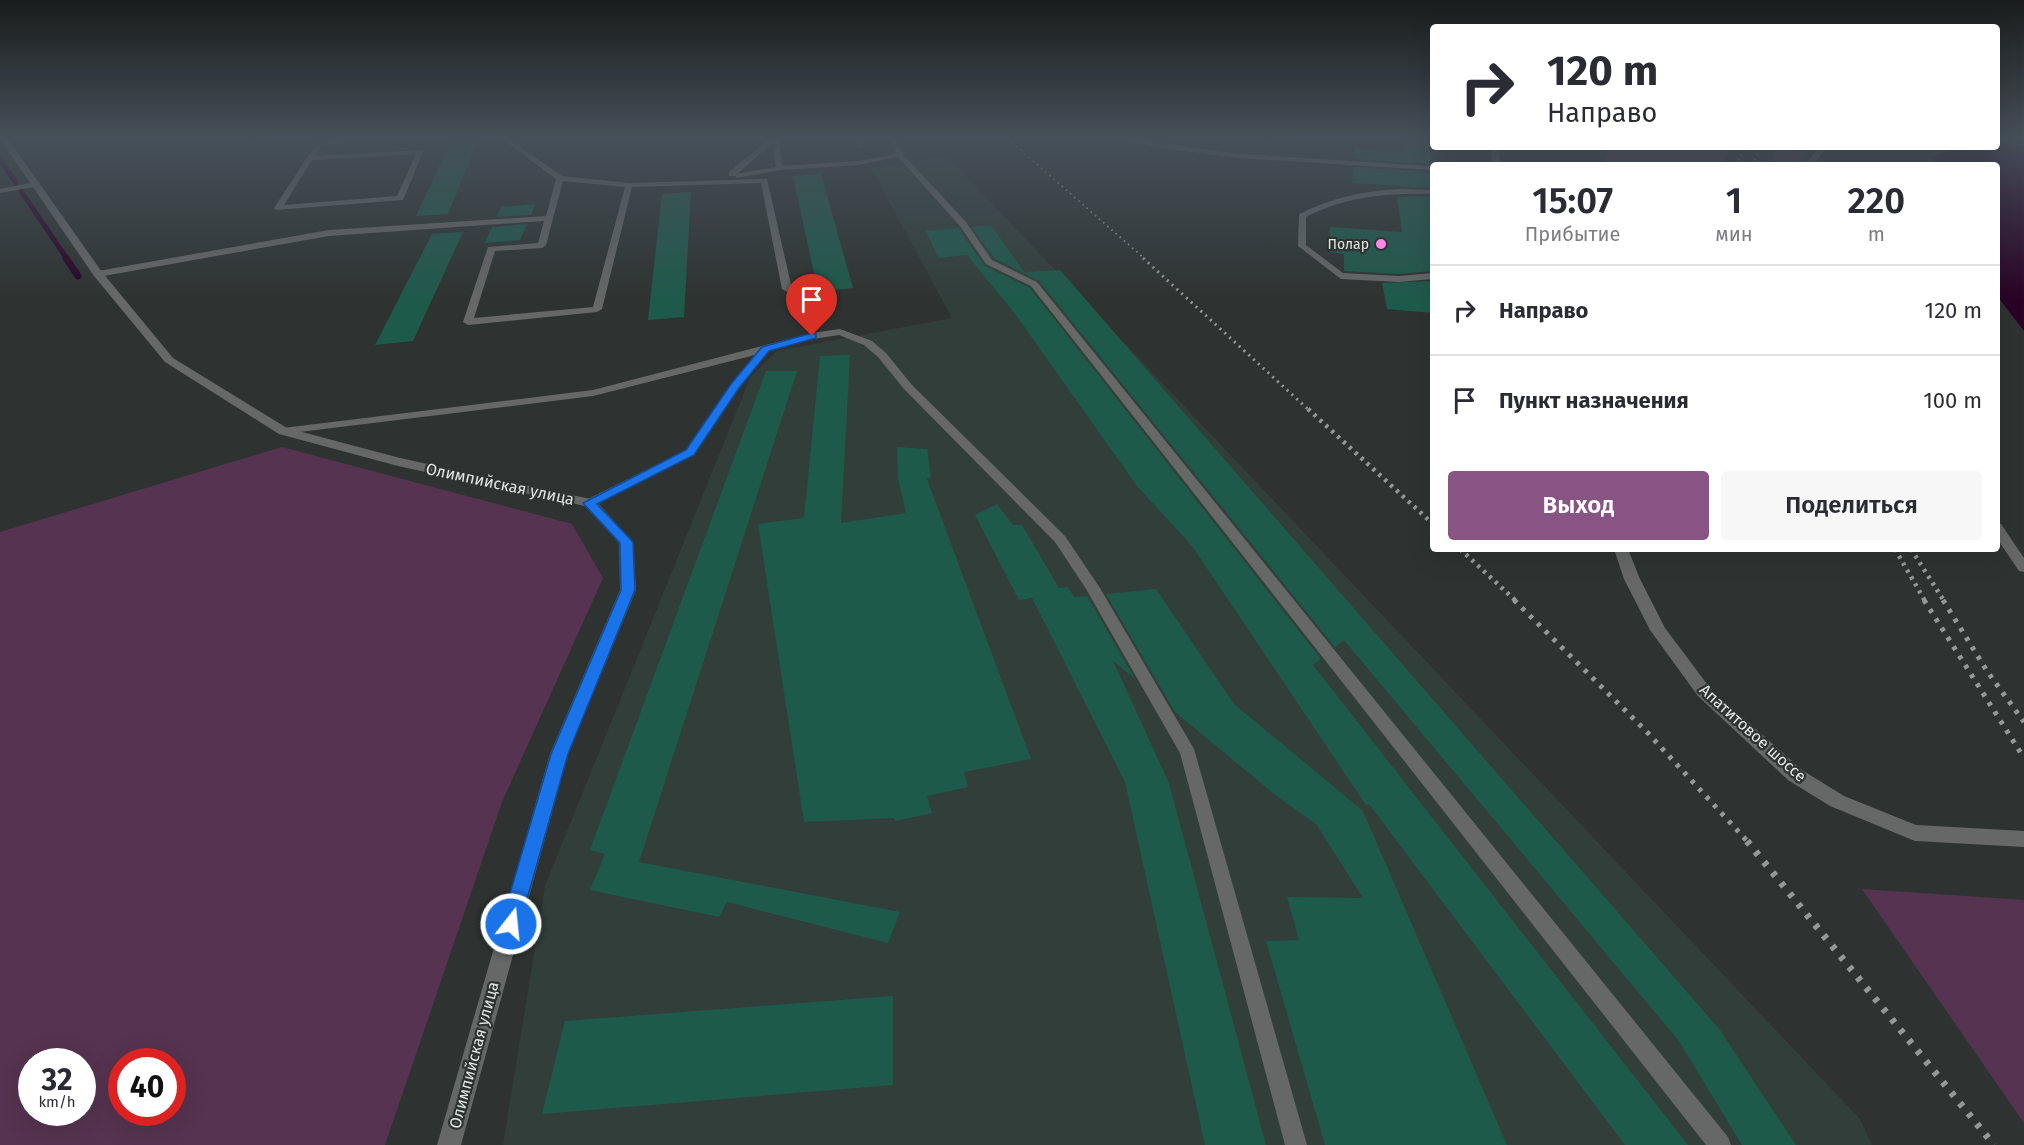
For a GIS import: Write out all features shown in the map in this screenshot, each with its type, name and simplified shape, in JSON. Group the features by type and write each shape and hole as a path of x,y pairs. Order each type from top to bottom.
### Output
{"street":[{"name":"Олимпийская улица","path":"42,192 98,274 169,360 283,431 398,462 590,503 626,542 628,590 560,754 449,1145"},
{"name":"Апатитовое шоссе","path":"1623,552 1632,579 1658,630 1704,692 1795,776 1837,801 1915,833 2024,839"}],"lane":[{"path":"288,192 278,208 400,198 403,192"},
{"path":"556,192 542,245 492,249 468,322 597,309 627,192"},
{"path":"766,192 787,289"},
{"path":"934,192 963,224 989,262 1034,284 1720,1145"},
{"path":"1376,192 1325,205 1302,216 1302,246 1341,276 1399,279 1430,276"},
{"path":"386,208 391,199"},
{"path":"98,274 329,233 548,218"},
{"path":"375,230 380,219"},
{"path":"283,431 593,393 812,336 840,332 868,343 882,355 908,387 1060,538 1093,588 1188,753 1296,1145"},
{"path":"590,503 690,452 735,386 765,349"},
{"path":"2000,532 2024,568"}],"shaded area":[{"path":"884,192 982,192 1860,1119 1872,1145 503,1145 545,886 751,376 777,351 952,318"},
{"path":"2000,192 2024,192 2024,331 2000,300"},
{"path":"282,447 572,524 603,578 502,802 385,1145 0,1145 0,532"},
{"path":"1862,889 2024,900 2024,1123"}],"building":[{"path":"427,192 457,192 448,214 416,216"},
{"path":"691,192 684,317 648,320 662,194"},
{"path":"797,192 826,192 853,288 818,292"},
{"name":"Полар","path":"1430,196 1430,271 1399,274 1344,271 1344,254 1330,252 1330,227 1402,232 1397,197"},
{"path":"535,204 531,215 497,217 501,207"},
{"path":"527,224 520,240 485,243 492,227"},
{"path":"991,225 1024,272 1060,270 1720,1030 1796,1145 1742,1145 1679,1041 1344,640 1335,647 1039,281 994,258 972,227"},
{"path":"958,228 985,266 1030,288 1321,659 1313,665 1688,1145 1625,1145 1369,804 1366,805 1192,546 1137,486 1016,315 967,255 938,258 926,231"},
{"path":"463,232 413,341 375,345 432,234"},
{"path":"1430,281 1430,313 1387,309 1382,283"},
{"path":"850,355 841,523 906,513 898,478 897,447 927,449 931,477 927,479 1031,759 964,772 968,787 927,796 932,813 895,821 894,818 804,822 758,524 804,518 820,356"},
{"path":"766,371 797,371 639,862 900,912 888,943 727,902 719,917 590,890 605,854 590,850"},
{"path":"997,504 1013,525 1022,525 1059,588 1068,587 1074,597 1087,596 1135,679 1113,661 1169,783 1266,1145 1205,1145 1125,782 1032,598 1019,600 975,515"},
{"path":"1156,589 1234,704 1363,811 1507,1145 1325,1145 1266,941 1299,940 1287,897 1363,898 1316,824 1278,797 1175,712 1106,594"},
{"path":"893,996 893,1085 542,1114 565,1021"}],"waterway":[{"path":"22,192 67,259"},
{"path":"66,258 78,276"}],"railway":[{"path":"1069,192 1145,259"},
{"path":"1143,258 1310,411"},
{"path":"1308,409 1430,521"},
{"path":"1463,552 1516,601"},
{"path":"1897,552 1925,601"},
{"path":"1913,552 1944,601"},
{"path":"1514,600 1647,732 1748,842"},
{"path":"1924,600 2024,758"},
{"path":"1943,600 1987,671 2024,722"},
{"path":"1747,841 1994,1145"}],"place":[{"name":"Полар","path":"1381,244"}],"route":[{"path":"511,924 560,754 628,590 626,542 590,503 690,452 735,386 765,349 812,336"}]}
